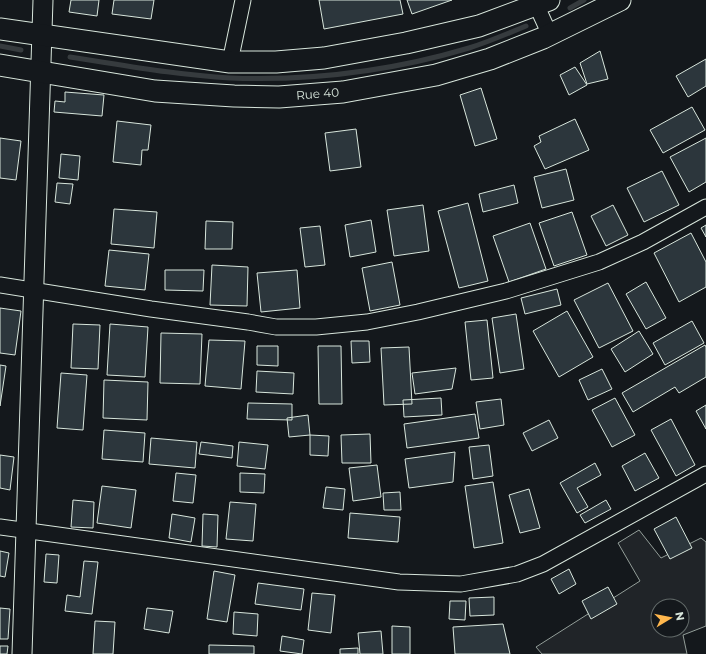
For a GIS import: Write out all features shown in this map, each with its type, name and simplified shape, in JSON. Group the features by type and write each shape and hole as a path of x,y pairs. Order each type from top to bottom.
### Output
{"main road":[{"name":"Rue 40","path":"0,65 155,91 234,96 280,97 343,92 436,75 490,60 550,35 620,0"},
{"path":"0,29 230,62 276,62 324,58 406,43 479,26 540,2"}],"street":[{"path":"22,654 43,0"},
{"path":"230,62 243,0"},
{"path":"540,2 550,35"},
{"path":"0,285 276,327 316,327 367,322 418,312 506,291 599,262 643,242 706,207"},
{"path":"0,527 399,582 461,584 517,574 543,564 706,474"}],"shaded area":[{"path":"639,530 661,558 701,538 706,542 706,626 690,632 690,598 650,598 650,638 684,638 687,654 542,654 536,647 640,581 618,543"}],"building":[{"path":"71,0 99,0 97,16 69,12"},
{"path":"114,0 154,0 151,19 112,14"},
{"path":"319,0 400,0 403,14 324,29"},
{"path":"407,0 452,0 412,14"},
{"path":"600,51 608,79 587,84 580,63"},
{"path":"706,59 706,86 688,97 676,76"},
{"path":"575,67 587,85 569,95 560,75"},
{"path":"481,88 497,139 475,146 460,95"},
{"path":"65,92 104,95 102,116 54,112 55,101 65,102"},
{"path":"692,107 705,130 663,153 650,130"},
{"path":"575,119 589,150 545,169 534,146 541,142 539,136"},
{"path":"117,121 151,125 148,150 142,150 141,165 113,162"},
{"path":"356,129 361,167 330,171 325,133"},
{"path":"0,138 21,141 16,180 0,178"},
{"path":"706,138 706,182 689,192 670,157"},
{"path":"61,154 80,156 78,180 59,178"},
{"path":"566,169 574,200 542,208 534,177"},
{"path":"662,171 679,205 644,222 627,188"},
{"path":"57,183 73,184 70,204 55,202"},
{"path":"514,185 518,203 483,212 479,194"},
{"path":"468,203 488,281 459,288 438,211"},
{"path":"423,205 429,251 394,256 387,210"},
{"path":"613,205 628,235 606,246 591,216"},
{"path":"114,209 157,212 154,248 111,244"},
{"path":"572,212 587,255 554,266 539,223"},
{"path":"371,220 376,252 350,257 345,225"},
{"path":"206,221 233,222 232,249 205,249"},
{"path":"530,223 546,269 509,282 493,236"},
{"path":"706,225 706,237 701,228"},
{"path":"320,226 325,265 305,267 300,228"},
{"path":"691,233 706,262 706,287 679,302 654,253"},
{"path":"109,250 149,254 145,290 105,286"},
{"path":"392,262 400,305 370,311 362,268"},
{"path":"212,265 248,267 247,306 210,305"},
{"path":"165,270 204,270 203,291 165,290"},
{"path":"297,270 300,308 261,312 257,273"},
{"path":"646,282 666,318 646,329 626,294"},
{"path":"608,283 633,331 599,348 574,300"},
{"path":"557,289 561,305 525,314 521,298"},
{"path":"0,308 21,311 15,355 0,353"},
{"path":"567,311 593,357 559,377 533,331"},
{"path":"516,314 524,369 500,373 492,318"},
{"path":"487,320 493,378 471,380 465,322"},
{"path":"692,321 704,343 665,365 653,343"},
{"path":"73,324 100,325 98,369 71,368"},
{"path":"110,324 148,327 145,377 107,375"},
{"path":"639,331 653,354 625,372 611,349"},
{"path":"161,333 202,334 200,384 160,383"},
{"path":"209,340 245,341 241,389 205,386"},
{"path":"351,341 369,341 370,362 352,363"},
{"path":"705,345 706,377 679,393 675,387 633,412 622,393"},
{"path":"257,346 278,346 278,366 257,365"},
{"path":"318,346 341,346 342,404 319,404"},
{"path":"409,347 412,404 384,405 381,348"},
{"path":"0,365 6,366 0,406"},
{"path":"456,368 452,389 415,394 412,373"},
{"path":"602,369 612,389 588,400 579,380"},
{"path":"257,371 294,373 293,394 256,392"},
{"path":"61,373 87,375 83,430 57,428"},
{"path":"104,380 148,382 147,420 103,418"},
{"path":"441,398 442,415 404,417 403,400"},
{"path":"615,398 635,435 612,447 592,410"},
{"path":"501,399 504,425 480,429 476,402"},
{"path":"248,403 292,404 292,420 247,419"},
{"path":"706,405 706,429 696,411"},
{"path":"475,414 479,438 407,448 404,424"},
{"path":"308,415 310,435 289,437 287,418"},
{"path":"671,419 695,465 676,476 651,430"},
{"path":"549,420 558,438 532,451 523,433"},
{"path":"104,430 145,433 143,462 102,459"},
{"path":"370,434 371,463 342,463 341,435"},
{"path":"310,435 329,436 328,456 310,455"},
{"path":"151,438 197,442 195,468 149,464"},
{"path":"201,442 233,446 232,458 199,454"},
{"path":"239,442 268,445 265,469 237,466"},
{"path":"489,445 493,476 473,479 469,447"},
{"path":"455,452 453,482 409,488 405,459"},
{"path":"645,453 659,478 635,491 622,466"},
{"path":"0,455 14,457 10,490 0,488"},
{"path":"595,463 601,475 577,488 588,507 577,513 560,483"},
{"path":"377,465 381,497 353,501 349,468"},
{"path":"176,473 196,475 193,503 173,501"},
{"path":"240,473 265,474 264,493 240,492"},
{"path":"493,482 503,543 474,548 465,486"},
{"path":"102,486 136,490 131,528 97,523"},
{"path":"326,487 345,489 343,510 323,508"},
{"path":"529,489 540,528 520,533 509,495"},
{"path":"400,492 401,510 384,510 383,493"},
{"path":"73,500 94,502 93,528 71,527"},
{"path":"606,500 611,509 585,523 580,515"},
{"path":"230,502 256,504 253,541 226,539"},
{"path":"350,513 400,517 398,542 348,538"},
{"path":"172,514 195,518 191,542 169,538"},
{"path":"203,514 218,515 217,547 202,546"},
{"path":"676,517 692,548 670,559 654,529"},
{"path":"0,551 9,553 5,577 0,576"},
{"path":"46,554 59,555 57,583 44,582"},
{"path":"84,561 98,562 92,614 65,611 67,595 80,597"},
{"path":"569,569 576,584 559,594 551,579"},
{"path":"214,571 235,575 227,622 207,619"},
{"path":"258,583 304,589 301,610 255,604"},
{"path":"608,587 617,604 591,619 582,601"},
{"path":"312,593 335,595 331,633 308,630"},
{"path":"494,597 494,615 470,616 469,598"},
{"path":"450,601 466,601 465,620 449,619"},
{"path":"0,608 10,609 8,639 0,639"},
{"path":"147,608 173,611 169,633 144,629"},
{"path":"234,612 258,614 257,636 233,634"},
{"path":"95,621 115,622 113,654 93,654"},
{"path":"503,624 510,654 455,654 453,627"},
{"path":"392,626 410,627 410,654 392,654"},
{"path":"381,631 383,654 360,654 358,633"},
{"path":"282,636 304,640 302,654 280,651"},
{"path":"209,645 254,646 254,654 209,654"},
{"path":"0,646 8,646 7,654 0,654"},
{"path":"358,648 358,654 340,654 340,649"}],"waterway":[{"path":"570,8 584,0"},
{"path":"70,57 210,77 260,79 320,76 351,73 410,63 440,56 476,46 526,26"},
{"path":"0,46 21,50"}]}
